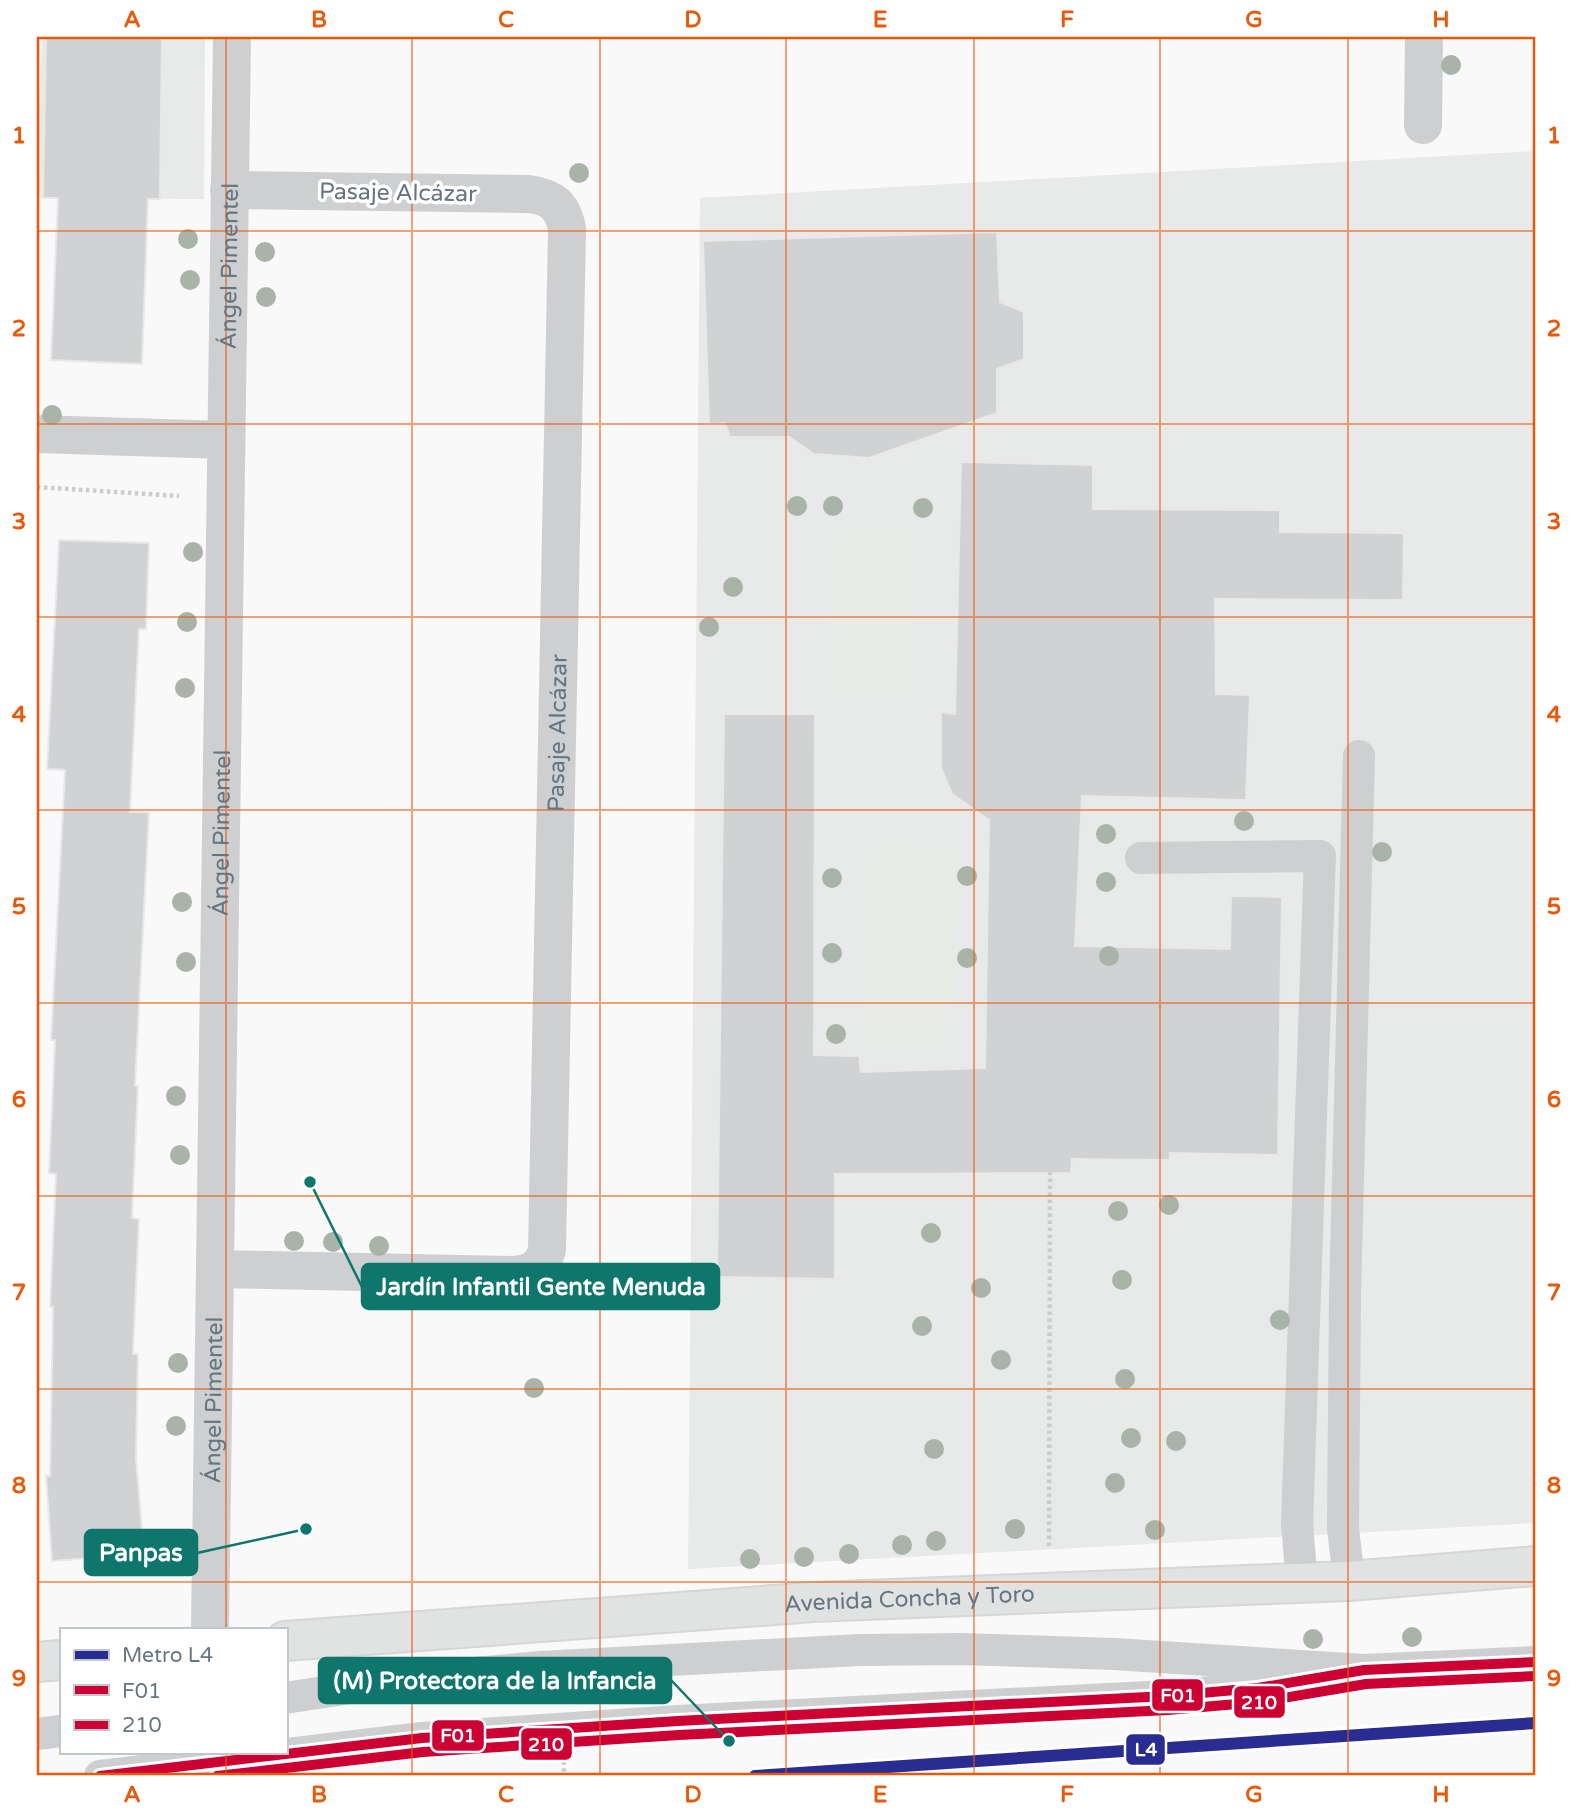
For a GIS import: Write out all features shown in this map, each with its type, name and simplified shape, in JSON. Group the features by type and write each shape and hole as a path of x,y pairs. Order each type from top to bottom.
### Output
{"main road":[{"name":"Avenida Concha y Toro","path":"287,1641 814,1602 1349,1581 1536,1566"},
{"path":"37,1662 60,1660"}],"street":[{"name":"Ángel Pimentel","path":"211,1628 232,37"},
{"path":"1423,125 1424,37"},
{"name":"Pasaje Alcázar","path":"215,1269 515,1275 527,1274 538,1268 544,1259 547,1250 567,243 564,215 556,204 544,196 229,190"},
{"path":"37,434 226,440"}],"lane":[{"path":"1349,1581 1343,1528 1345,1307 1359,756"},
{"path":"1141,858 1320,856 1297,1524 1302,1583"},
{"path":"287,1698 416,1678 541,1667 859,1650 961,1649 1114,1654 1364,1670 1536,1662"},
{"path":"287,1754 422,1738 665,1721 1167,1696 1258,1688 1364,1670"},
{"path":"37,1734 60,1731"},
{"path":"100,1776 286,1754"}],"path":[{"path":"37,487 183,497"},
{"path":"1049,1592 1050,1172"},
{"path":"287,1748 335,1758 563,1740 564,1776"}],"shaded area":[{"path":"42,37 205,37 204,199 37,198"},
{"path":"1536,151 1536,1523 688,1569 700,198"},
{"path":"831,527 914,529 912,694 828,693"},
{"path":"869,843 955,846 950,1045 864,1044"}],"building":[{"path":"46,37 162,37 160,199 148,199 142,364 51,360 58,198 43,198"},
{"path":"997,232 1000,302 1024,312 1024,359 997,369 997,413 869,458 814,454 789,437 730,437 725,423 709,424 703,241"},
{"path":"961,462 1093,465 1093,509 1280,510 1280,532 1404,533 1403,600 1215,599 1216,694 1250,695 1246,800 1082,796 1075,946 1230,949 1231,896 1282,897 1278,1155 1170,1153 1170,1160 1072,1159 1071,1173 835,1174 835,1279 717,1277 724,714 815,714 814,1055 859,1056 861,1072 985,1068 989,820 952,794 941,768 941,712 955,714"},
{"path":"59,540 149,543 146,629 139,629 130,812 149,812 135,1086 138,1086 132,1218 139,1219 133,1354 138,1354 136,1458 144,1554 52,1561 46,1476 50,1476 53,1307 50,1307 56,1174 49,1173 55,1040 51,1040 65,770 47,769"}],"metro line":[{"name":"L4","path":"755,1776 1536,1723"}],"transit line":[{"name":"F01","path":"287,1754 422,1738 678,1721 1167,1696 1258,1688 1364,1670 1536,1662"},
{"name":"210","path":"217,1776 423,1752 679,1735 1168,1710 1260,1702 1366,1684 1536,1676"},
{"name":"F01","path":"100,1776 286,1754"}],"place":[{"name":"Jardín Infantil Gente Menuda","path":"310,1182"},
{"name":"Panpas","path":"306,1529"},
{"name":"(M) Protectora de la Infancia","path":"729,1741"}]}
